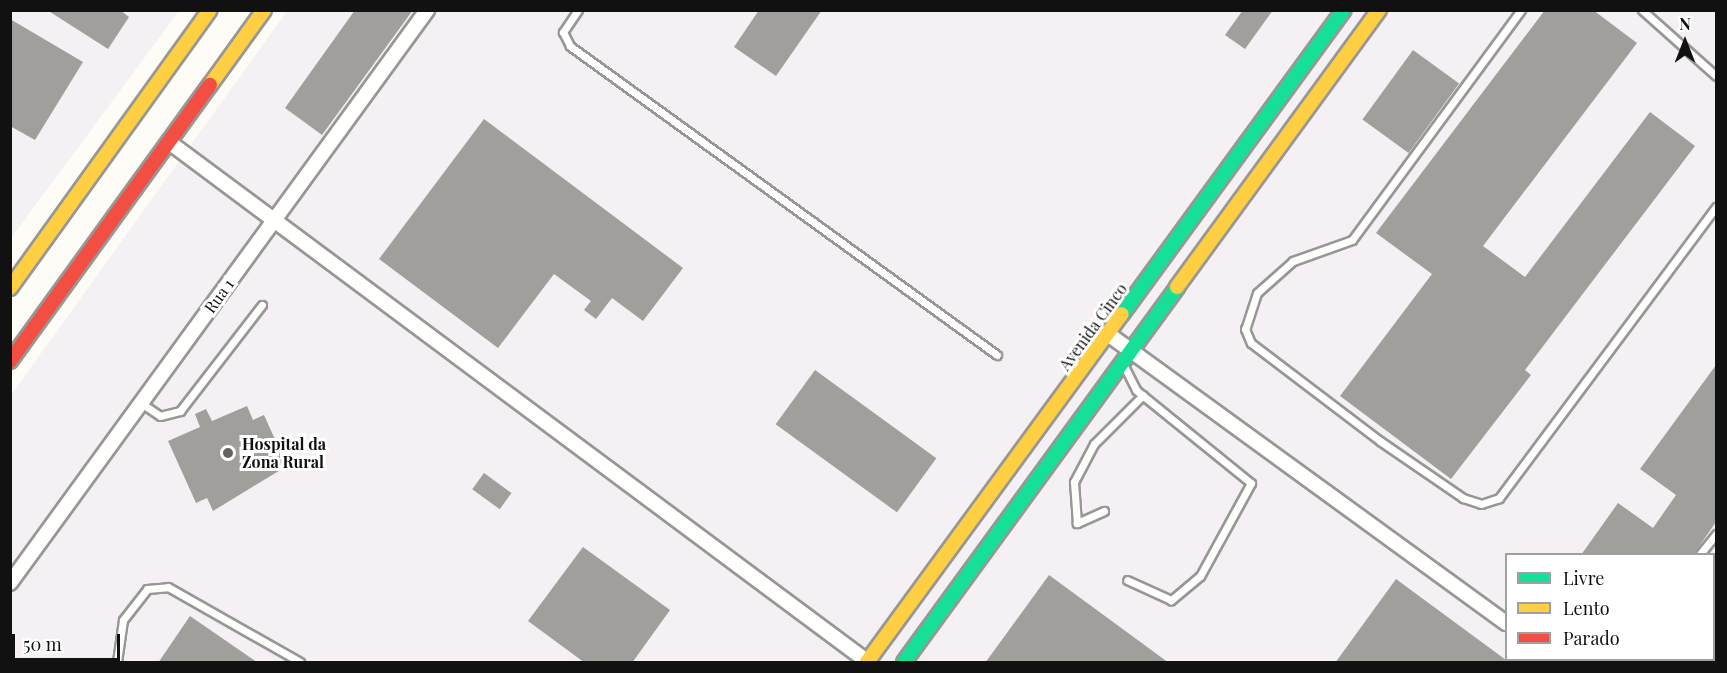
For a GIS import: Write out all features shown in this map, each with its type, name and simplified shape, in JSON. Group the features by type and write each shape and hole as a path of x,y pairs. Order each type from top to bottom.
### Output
{"main road":[{"path":"10,288 210,10"},
{"path":"10,361 264,10"},
{"name":"Avenida Cinco","path":"868,662 1344,10"},
{"path":"904,663 1379,10"}],"street":[{"name":"Rua 1","path":"10,583 427,10"},
{"path":"169,142 868,662"},
{"path":"1108,334 1505,622"}],"lane":[{"path":"578,10 563,29 570,46 997,355"},
{"path":"1521,10 1352,240 1293,261 1257,293 1245,329 1251,343 1380,441 1463,498 1481,504 1499,498 1716,207"},
{"path":"1642,10 1716,76"},
{"path":"141,403 160,416 180,411 262,305"},
{"path":"1123,364 1143,395 1251,483 1200,576 1171,600 1127,580"},
{"path":"1104,511 1077,523 1074,482 1094,444 1143,395"},
{"path":"1702,553 1716,534"},
{"path":"117,663 123,620 147,589 168,587 300,663"}],"shaded area":[{"path":"11,11 179,11 11,238"},
{"path":"287,11 1716,11 1716,662 11,662 11,395"}],"building":[{"path":"47,10 120,10 129,17 108,49"},
{"path":"355,10 413,10 322,135 285,108"},
{"path":"759,10 822,10 776,76 734,47"},
{"path":"1243,10 1273,10 1245,49 1225,35"},
{"path":"1545,10 1593,10 1637,43 1483,246 1525,277 1650,112 1695,146 1525,370 1531,375 1451,479 1340,396 1432,274 1376,233"},
{"path":"10,19 83,62 35,140 10,126"},
{"path":"1413,50 1459,84 1409,153 1362,120"},
{"path":"484,119 683,268 643,321 612,298 596,319 584,310 591,301 554,274 498,348 379,259"},
{"path":"1716,365 1716,522 1694,553 1582,553 1618,503 1653,528 1676,495 1640,469"},
{"path":"815,370 936,458 897,512 776,424"},
{"name":"Hospital da Zona Rural","path":"247,406 253,420 264,415 287,466 213,511 207,498 196,503 168,441 200,427 195,414 206,409 212,421"},
{"path":"484,473 512,493 500,509 472,489"},
{"path":"583,547 670,610 632,663 585,663 528,621"},
{"path":"1049,575 1169,663 985,663"},
{"path":"1396,579 1505,661 1512,663 1335,663"},
{"path":"190,616 258,663 158,663"}],"traffic: fast":[{"path":"1122,314 1344,10"},
{"path":"904,662 1177,287"}],"traffic: slow":[{"path":"10,288 210,10"},
{"path":"210,85 264,10"},
{"path":"1177,287 1379,10"},
{"path":"867,662 1122,314"}],"traffic: jam":[{"path":"10,361 210,85"}],"place":[{"name":"Hospital da Zona Rural","path":"228,453"}]}
